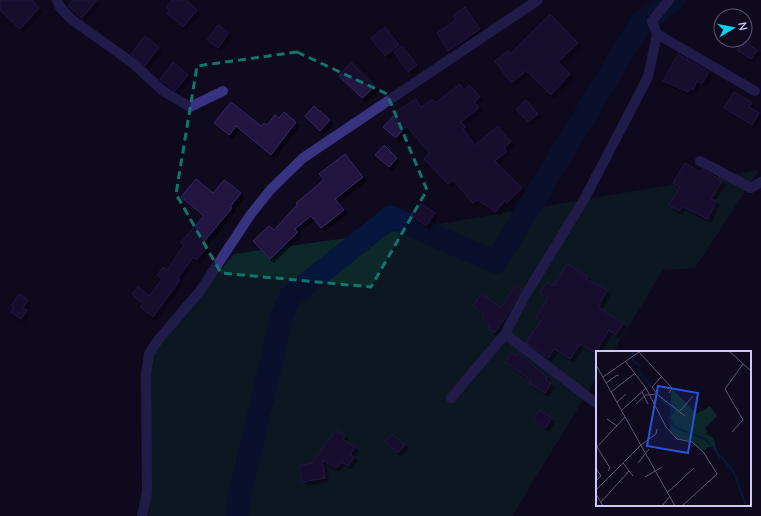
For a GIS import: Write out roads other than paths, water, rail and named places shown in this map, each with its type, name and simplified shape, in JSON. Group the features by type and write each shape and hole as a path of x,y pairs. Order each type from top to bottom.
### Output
{"street":[{"path":"57,0 60,7 71,19 134,64 163,91 190,107 224,91"},
{"path":"142,516 147,492 146,374 149,354 158,340 200,291 251,214 271,189 303,158 538,0"},
{"path":"451,398 505,334 525,296 586,196 648,77 657,34 652,21 663,2"},
{"path":"657,34 755,91"},
{"path":"700,162 751,188 761,182"},
{"path":"505,334 596,403"}],"waterway":[{"path":"237,516 239,498 282,316 291,296 391,217 496,262 640,24 674,0"}]}
